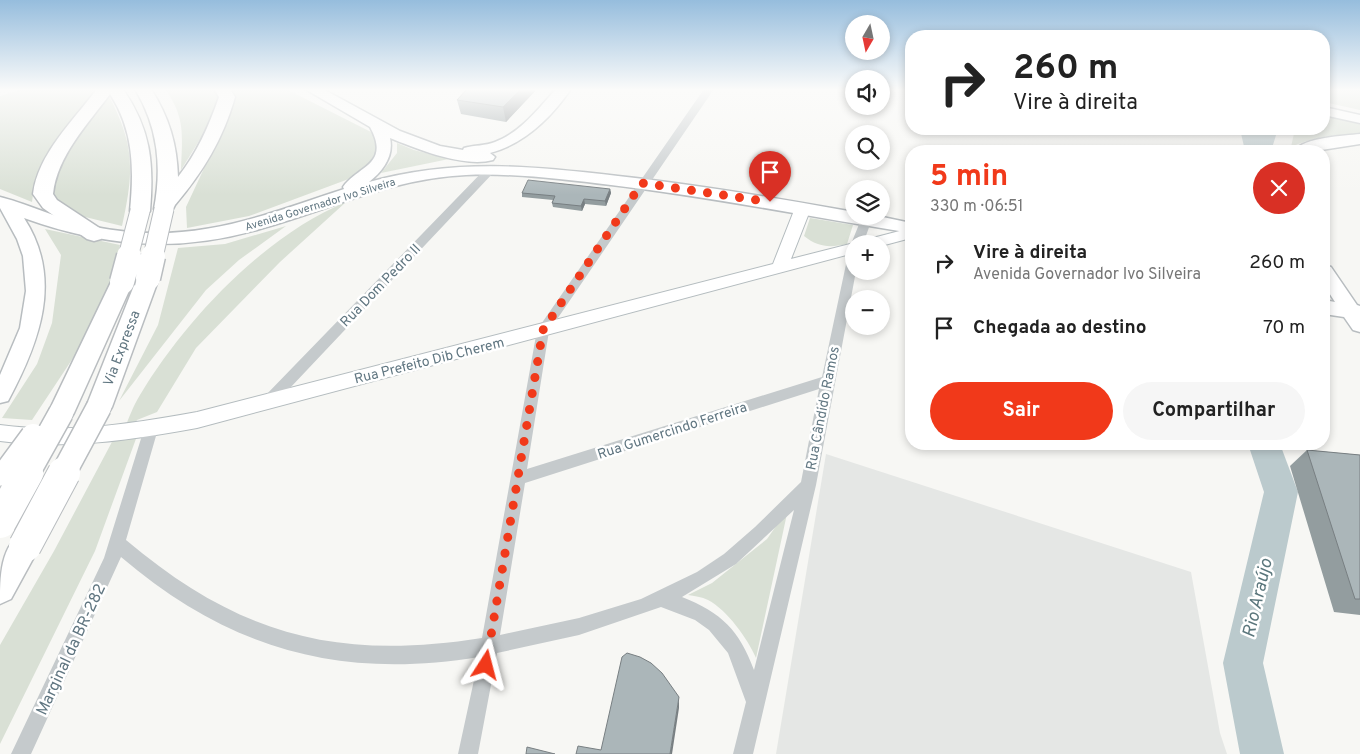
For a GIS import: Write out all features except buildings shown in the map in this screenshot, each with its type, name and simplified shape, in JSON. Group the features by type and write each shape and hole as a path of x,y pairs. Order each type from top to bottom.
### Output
{"highway":[{"path":"79,124 54,159 45,177 43,194 50,204 94,234"},
{"name":"Via Expressa","path":"0,522 56,413 81,372 122,282 140,210 144,170 140,135 136,124"},
{"name":"Via Expressa","path":"0,589 99,407 148,278 165,207 168,164 162,124"},
{"path":"165,207 195,170 210,146 218,124"},
{"path":"2,477 56,413"}],"main road":[{"name":"Avenida Governador Ivo Silveira","path":"372,124 404,140 434,150 466,156 647,178 806,202 845,204"},
{"path":"434,150 472,151 491,149 512,141 533,124"},
{"path":"327,200 359,182 380,163 386,143 377,127"},
{"path":"1317,145 1360,140"},
{"name":"Avenida Governador Ivo Silveira","path":"3,204 60,226 94,234 150,240 220,234 254,225 393,180 426,174 491,169 647,178"},
{"name":"Avenida Governador Ivo Silveira","path":"806,202 845,213"},
{"path":"780,269 806,202"},
{"path":"0,395 24,347 32,317 36,270 24,232 3,204"},
{"path":"890,210 905,212"},
{"name":"Avenida Governador Ivo Silveira","path":"890,224 905,227"},
{"path":"890,239 905,235"},
{"path":"791,240 799,248 812,254 827,256"},
{"name":"Rua Prefeito Dib Cherem","path":"0,433 49,438 78,438 151,428 268,402 845,251"},
{"path":"1330,279 1357,316"},
{"path":"1330,309 1357,316"}],"street":[{"path":"468,754 480,702 543,330 684,124"},
{"name":"Rua Dom Pedro II","path":"268,402 491,169"},
{"name":"Rua Cândido Ramos","path":"118,544 183,596 229,619 280,639 343,652 387,657 489,646 568,631 660,598 729,560 763,531 808,484 847,280"},
{"name":"Rua Gumercindo Ferreira","path":"518,479 827,381"},
{"path":"118,544 151,428"},
{"path":"743,754 808,484"},
{"name":"Marginal da BR-282","path":"21,754 118,544"},
{"path":"660,598 693,609 726,633 741,657 756,703"}],"shaded area":[{"path":"0,124 72,124 35,180 32,202 0,189"},
{"path":"88,124 122,124 130,159 129,190 122,226 81,216 57,204 50,186 57,165"},
{"path":"181,124 209,124 181,170 182,137"},
{"path":"225,124 356,124 373,133 382,148 365,170 346,180 249,216 187,228 186,207"},
{"path":"1330,124 1360,124 1360,135 1325,137 1291,145 1294,135 1330,135"},
{"path":"1241,135 1276,135 1273,145 1244,145"},
{"path":"397,143 414,150 449,159 381,173 397,153"},
{"path":"346,202 280,262 196,348 157,412 137,420 133,428 124,430 138,399 158,367 203,310 229,283 286,236 315,217"},
{"path":"810,218 853,225 850,235 845,235 845,244 824,246 804,236"},
{"path":"286,226 239,260 206,290 119,401 158,325 178,248 225,244"},
{"path":"45,229 120,245 109,290 79,349 32,420 2,418 37,364 52,323 61,255"},
{"path":"137,436 95,551 0,744 0,645 54,551 113,440"},
{"path":"826,454 1191,572 1220,733 1227,754 776,754"},
{"path":"788,509 756,658 748,642 722,611 708,600 688,595 712,583 767,539"}],"waterway":[{"name":"Rio Araújo","path":"1262,754 1243,663 1281,492 1266,450"}],"route":[{"path":"486,665 543,330 642,183 770,202"}]}
